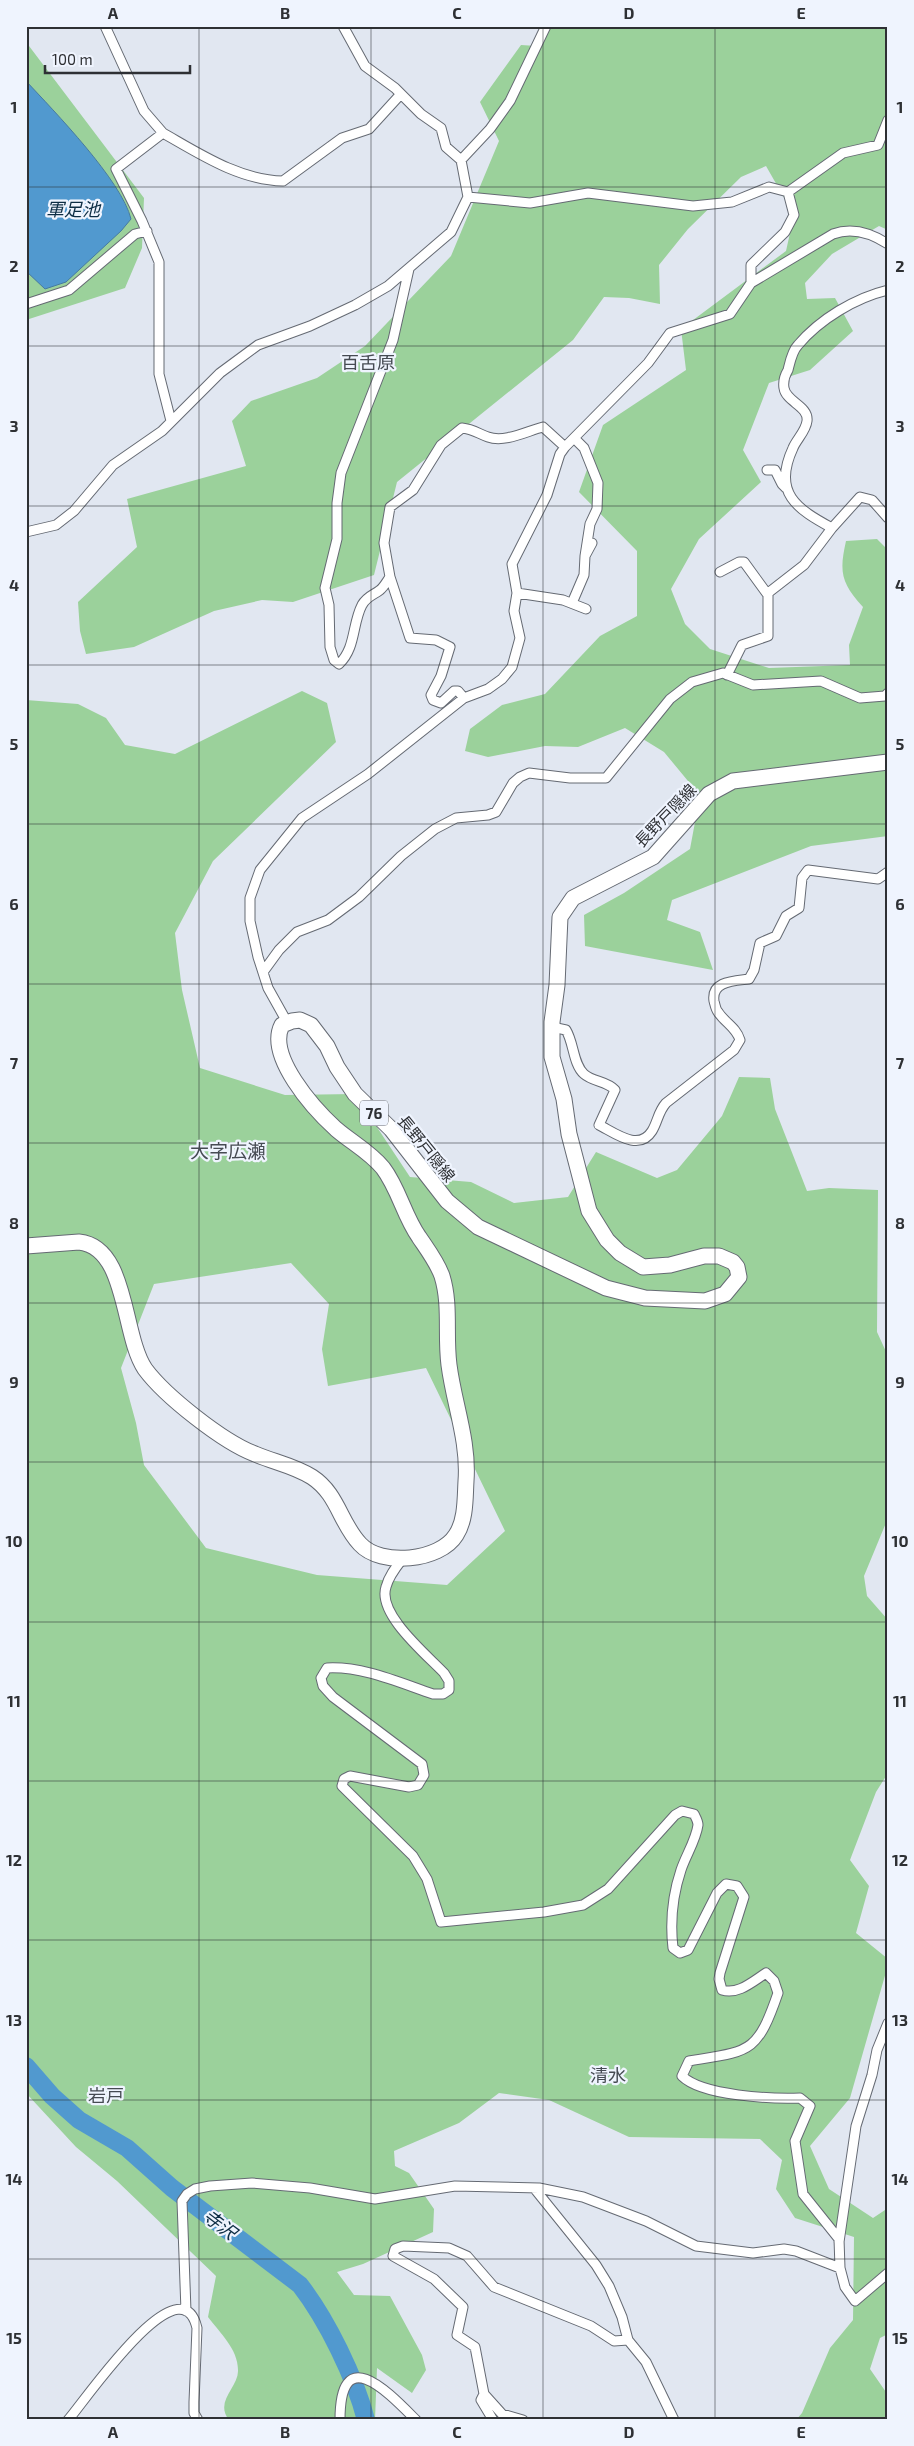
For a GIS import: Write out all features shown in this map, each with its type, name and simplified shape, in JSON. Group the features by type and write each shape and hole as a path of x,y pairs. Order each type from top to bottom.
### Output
{"main road":[{"name":"長野戸隠線","path":"287,1022 300,1020 311,1025 327,1046 337,1067 355,1094 391,1129 448,1201 478,1227 606,1288 645,1298 699,1302 715,1299 725,1294 739,1277 737,1267 733,1262 719,1256 704,1256 670,1265 643,1267 620,1253 606,1240 595,1224 577,1169 568,1134 564,1099 552,1057 552,1027 557,985 560,917 573,898 652,857 709,794 719,786 732,781 755,777 888,762"},
{"name":"76","path":"26,1246 70,1241 87,1243 96,1247 106,1258 116,1275 135,1350 144,1368 158,1384 232,1443 253,1454 301,1471 327,1489 354,1535 366,1549 386,1557 404,1557 431,1555 446,1547 460,1528 463,1513 466,1458 449,1368 445,1287 439,1269 414,1230 397,1190 385,1171 368,1153 331,1124 306,1097 292,1076 278,1044 279,1030 287,1022"}],"street":[{"path":"105,26 144,111 163,134 221,166 272,181 283,181 342,138 369,129 400,95"},
{"path":"26,532 56,524 68,516 113,465 162,431 220,373 258,346 310,326 355,305 388,286 451,232 468,197 461,160 446,147 441,128 400,95 395,88 365,66 343,26"},
{"path":"461,160 490,129 510,101 546,26"},
{"path":"788,192 843,153 878,145 888,120"},
{"path":"163,134 116,169 146,230 159,262 159,374 171,420"},
{"path":"468,197 530,203 588,194 693,206 732,202 769,187 788,192"},
{"path":"751,283 751,265 785,232 794,215 788,192"},
{"path":"26,304 69,290 135,234 146,230"},
{"path":"287,1022 274,1000 263,972 250,921 250,898 260,870 302,818 368,774 464,698 488,689 502,679 512,667 520,638 514,611 517,592 512,564 545,500 564,447 648,363 670,332 730,314 751,283 833,234 844,230 857,231 877,237 888,244"},
{"path":"390,577 379,591 373,593 362,606 346,657 339,664 334,660 330,647 329,605 325,588 337,539 337,503 341,472 393,340 409,269"},
{"path":"832,528 803,512 790,498 787,488 787,466 792,449 807,423 805,413 784,390 784,379 797,346 817,327 868,294 888,290"},
{"path":"464,698 454,691 441,702 433,700 431,695 441,676 450,647 436,640 410,638 390,577 384,543 390,507 413,490 441,445 462,428 472,429 489,438 502,439 543,427 564,447"},
{"path":"572,603 584,575 590,524 596,509 598,483 584,448 574,438"},
{"path":"766,470 775,470 782,484 787,488"},
{"path":"768,595 804,565 832,528 860,497 872,500 888,518"},
{"path":"585,556 592,543"},
{"path":"720,572 739,562 744,562 768,595 768,636 742,645 727,675"},
{"path":"517,592 572,603 586,609"},
{"path":"263,972 279,950 297,932 328,920 359,897 400,856 435,829 456,818 488,815 496,812 513,783 529,773 570,778 606,778 670,699 692,682 723,673 753,685 821,681 860,698 885,696 888,693"},
{"path":"552,1027 566,1030 571,1037 579,1068 585,1075 610,1085 615,1090 599,1125 632,1142 642,1140 652,1132 659,1111 666,1103 734,1050 740,1040 737,1031 717,1011 714,998 716,989 721,984 749,979 754,970 760,943 776,936 786,916 799,908 802,878 808,870 878,879 888,872"},
{"path":"404,1557 393,1571 385,1588 385,1604 398,1625 444,1673 449,1681 450,1690 443,1694 434,1694 368,1673 342,1667 327,1668 321,1678 323,1686 333,1697 422,1764 424,1775 418,1785 409,1787 350,1776 344,1779 342,1786 413,1856 427,1879 441,1922 544,1912 583,1905 608,1889 674,1815 682,1811 694,1814 698,1822 697,1831 681,1871 675,1896 671,1930 673,1948 680,1954 688,1950 717,1893 726,1884 737,1886 744,1897 720,1973 719,1979 722,1990 730,1993 740,1990 766,1973 774,1981 778,1993 761,2036 748,2048 732,2054 689,2061 682,2076 689,2083 705,2089 774,2099 800,2098 810,2106 795,2141 803,2194 839,2239 839,2242"},
{"path":"888,2023 877,2050 872,2076 856,2126 839,2242 840,2268 845,2287 854,2301 888,2273"},
{"path":"186,2311 182,2201 187,2194 195,2189 252,2183 310,2188 375,2199 455,2186 534,2188 583,2197 646,2221 696,2246 753,2253 784,2249 796,2251 840,2268"},
{"path":"534,2188 596,2265 609,2286 622,2317 628,2340 646,2362 674,2420"},
{"path":"523,2420 502,2414 484,2394 475,2347 457,2335 463,2307 434,2279 393,2256 395,2248 403,2246 449,2248 466,2256 494,2286 592,2326 614,2341 628,2340"},
{"path":"68,2420 120,2354 153,2322 175,2309 186,2311 194,2318 198,2328 194,2402 194,2413 198,2420"},
{"path":"340,2420 340,2403 344,2388 347,2382 353,2379 372,2380 416,2420"},
{"path":"484,2394 481,2400 493,2420"}],"green space":[{"path":"546,26 888,26 888,230 879,226 832,254 805,283 807,299 835,298 853,331 810,370 769,383 743,450 761,482 699,539 671,589 685,624 710,649 769,668 850,665 849,645 863,607 850,591 844,577 843,561 846,541 877,539 888,550 888,643 886,651 888,659 888,836 811,846 672,900 667,920 700,932 713,970 585,946 584,915 624,893 690,849 698,806 688,781 664,752 625,728 578,747 545,746 488,757 465,751 470,729 502,705 545,694 600,636 637,616 637,551 579,492 603,425 686,370 681,329 786,251 794,215 766,166 741,177 688,229 659,265 660,304 629,298 604,297 573,340 397,482 374,575 293,602 262,600 214,611 134,647 86,654 80,631 78,602 137,547 127,499 246,466 232,421 251,401 317,378 365,346 451,256 499,141 480,102 521,45 537,46"},
{"name":"軍足池","path":"26,42 144,198 142,248 125,288 26,320"},
{"path":"302,691 327,703 336,742 213,861 175,933 182,990 200,1068 285,1095 355,1094 410,1177 471,1182 514,1203 568,1197 596,1152 657,1178 677,1170 722,1116 739,1077 770,1078 775,1109 807,1191 829,1188 878,1190 877,1332 888,1356 888,1518 864,1576 867,1596 888,1620 888,1773 876,1792 850,1860 869,1886 856,1933 888,1959 888,1965 850,2098 810,2146 829,2189 873,2218 888,2208 888,2334 880,2338 870,2369 888,2395 888,2420 796,2420 802,2413 830,2348 853,2320 854,2237 795,2218 776,2189 782,2160 760,2139 629,2137 549,2100 499,2093 459,2123 394,2151 395,2166 409,2173 434,2209 433,2232 363,2264 337,2272 354,2295 390,2296 422,2355 426,2370 412,2393 377,2368 375,2420 229,2420 224,2407 238,2370 232,2348 208,2317 216,2276 117,2181 76,2147 26,2093 26,700 78,704 106,718 125,745 175,754","holes":["291,1263 329,1304 322,1349 328,1386 426,1368 505,1531 447,1585 317,1575 206,1548 144,1465 136,1423 121,1368 154,1284"]}],"water":[{"name":"軍足池","path":"26,81 86,147 115,186 125,203 131,219 121,231 66,282 45,289 26,271"}],"waterway":[{"name":"寺沢","path":"26,2066 52,2096 79,2120 127,2148 172,2188 300,2285 320,2315 339,2350 355,2386 366,2420"}],"district":[{"name":"百舌原","path":"368,362"},
{"name":"大字広瀬","path":"228,1150"},
{"name":"清水","path":"608,2075"},
{"name":"岩戸","path":"106,2095"}]}
